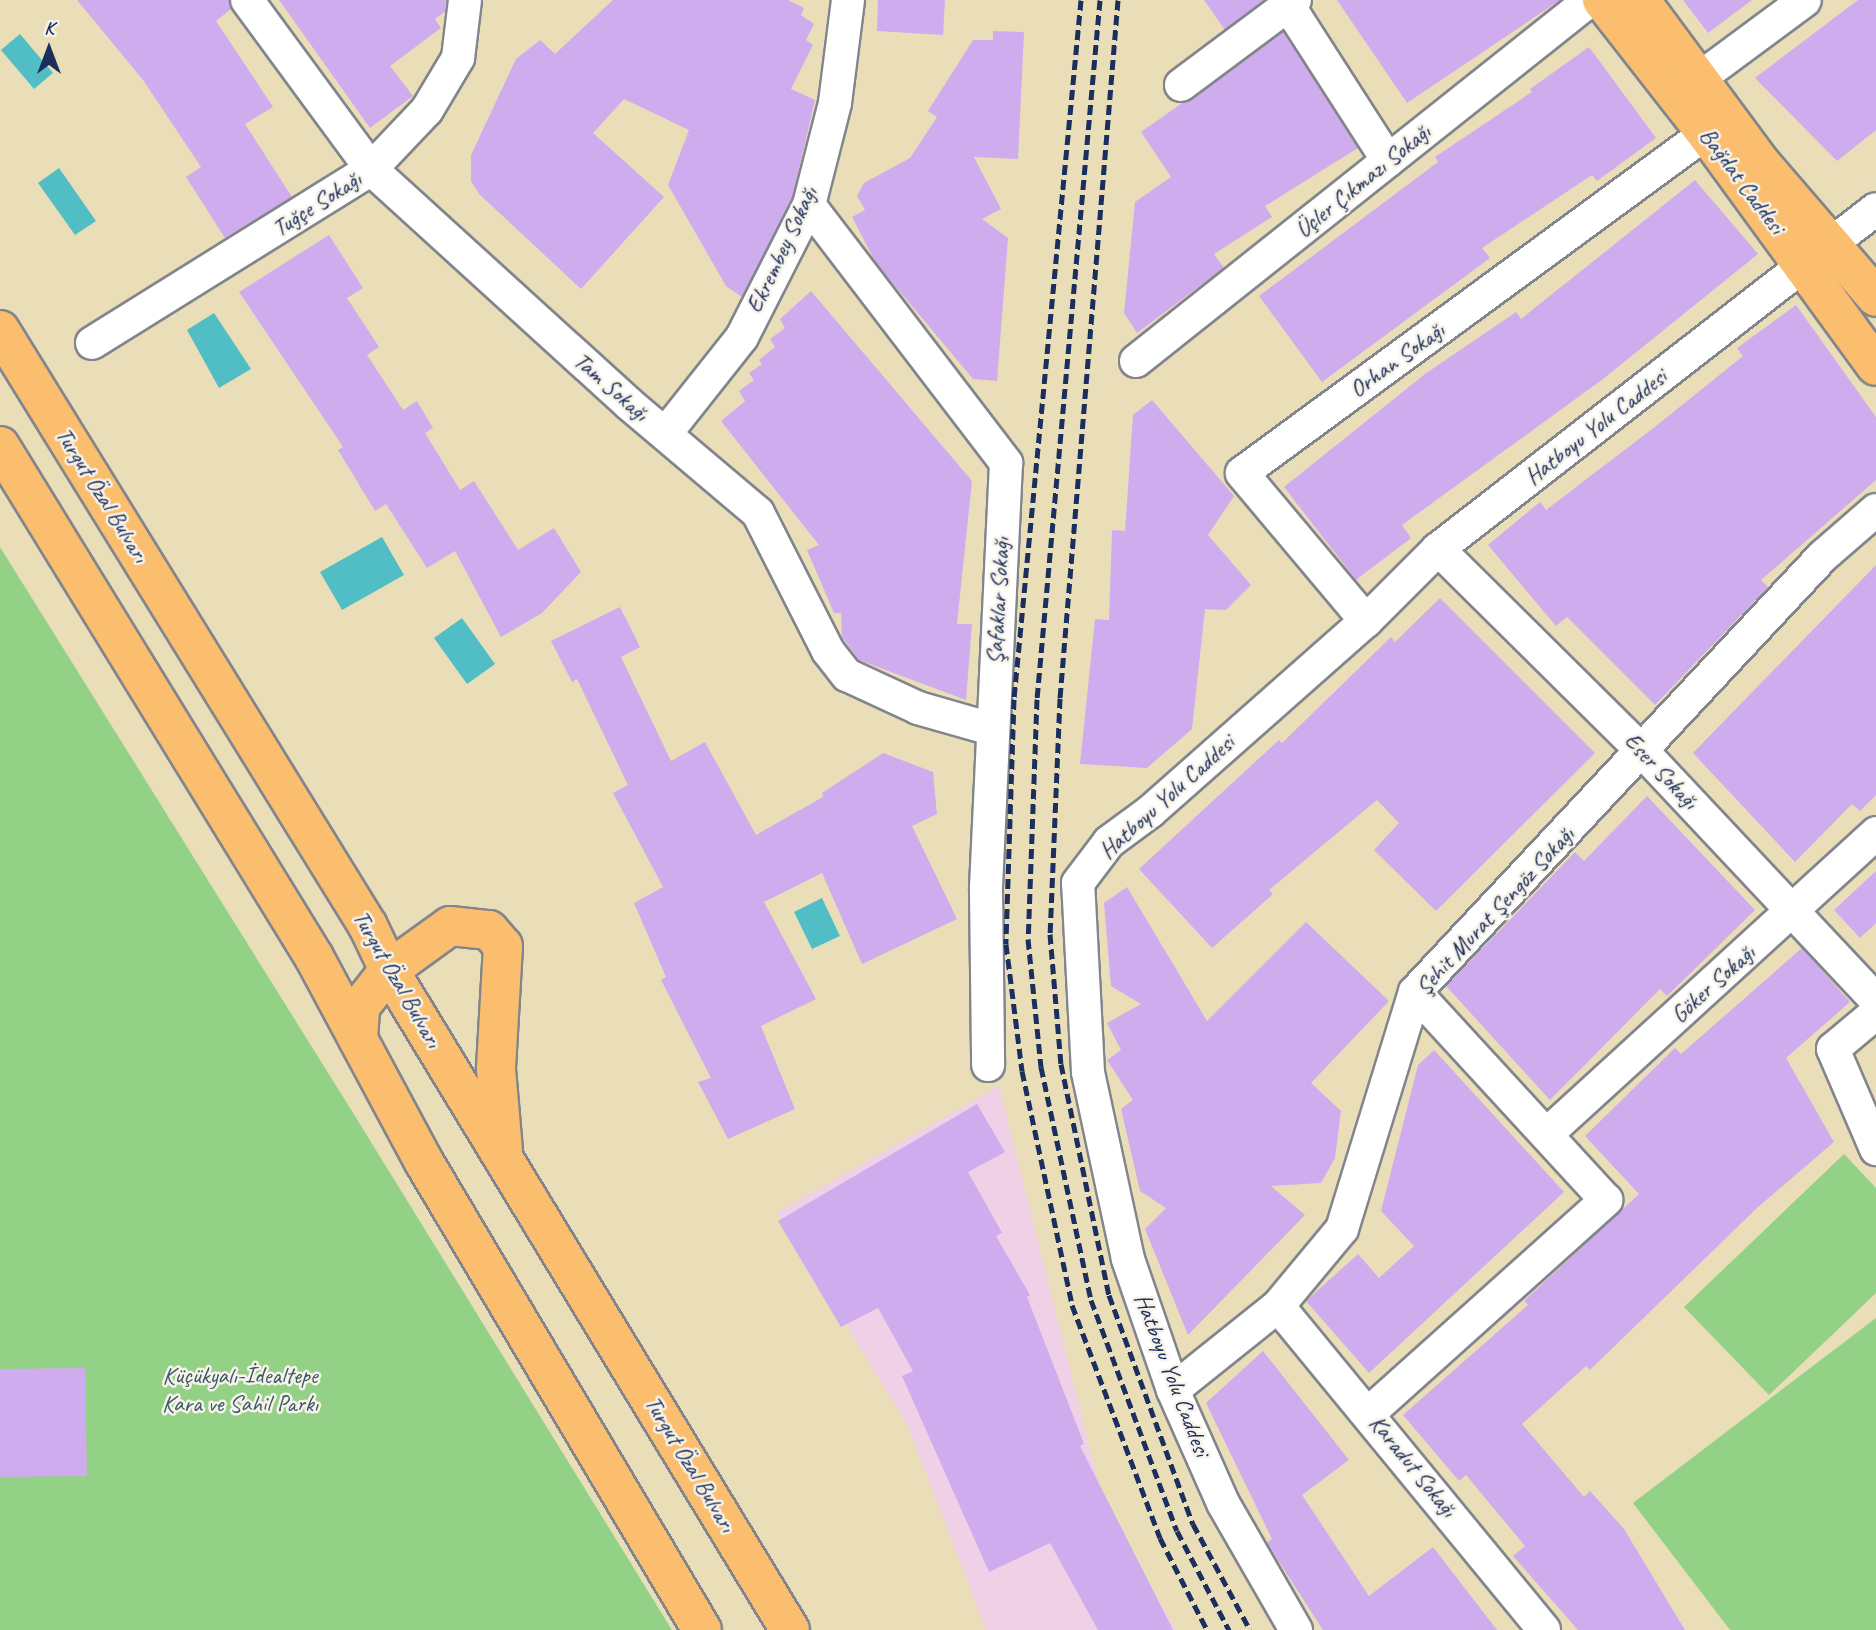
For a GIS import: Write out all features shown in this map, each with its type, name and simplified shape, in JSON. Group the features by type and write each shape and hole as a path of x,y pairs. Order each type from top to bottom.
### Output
{"main road":[{"name":"Bağdat Caddesi","path":"1602,0 1706,133 1817,254 1876,297"},
{"name":"Bağdat Caddesi","path":"1640,0 1817,254 1876,366"},
{"name":"Turgut Özal Bulvarı","path":"0,330 360,914 389,970 790,1630"},
{"path":"0,446 314,957 431,1174 702,1630"},
{"path":"358,1039 360,1007 389,970 450,926 489,930 503,946 496,1069 504,1159"}],"street":[{"name":"Tam Sokağı","path":"247,0 371,169 758,513 828,651 847,675 918,708 991,729"},
{"name":"Tuğçe Sokağı","path":"92,343 371,169 427,110 458,58 465,0"},
{"name":"Ekrembey Sokağı","path":"666,433 742,337 808,205 835,103 848,0"},
{"name":"Üçler Çıkmazı Sokağı","path":"1136,361 1590,0"},
{"path":"1697,80 1805,0"},
{"path":"1181,85 1291,2 1388,161"},
{"name":"Orhan Sokağı","path":"1366,621 1242,473 1706,133"},
{"name":"Şafaklar Sokağı","path":"808,205 1006,463 991,729 986,890 988,1065"},
{"name":"Hatboyu Yolu Caddesi","path":"1296,1630 1223,1503 1173,1390 1128,1259 1088,1072 1078,883 1109,842 1151,811 1366,621 1438,549 1876,209"},
{"name":"Şehit Murat Şengöz Sokağı","path":"1173,1390 1278,1306 1342,1229 1415,992 1643,752 1823,556 1876,510"},
{"name":"Eser Sokağı","path":"1438,549 1643,752 1876,1000"},
{"name":"Göker Sokağı","path":"1548,1133 1795,911 1876,832"},
{"path":"1369,1413 1606,1200 1548,1133 1415,992"},
{"path":"1876,1013 1833,1049 1876,1149"},
{"name":"Karadut Sokağı","path":"1278,1306 1369,1413 1544,1630"}],"shaded area":[{"path":"999,1086 1103,1501 1176,1630 986,1630 908,1426 777,1212"}],"green space":[{"name":"Küçükyalı-İdealtepe Kara ve Sahil Parkı","path":"0,547 350,1108 672,1630 0,1630"},
{"path":"1844,1154 1876,1188 1876,1293 1769,1395 1684,1307"},
{"path":"1876,1318 1876,1630 1730,1630 1633,1503"}],"water":[{"path":"20,34 53,73 34,89 1,50"},
{"path":"59,168 96,221 75,235 38,183"},
{"path":"214,313 251,369 219,388 187,330"},
{"path":"382,537 404,575 342,610 320,572"},
{"path":"462,618 495,664 467,684 434,638"},
{"path":"822,898 840,936 812,949 794,912"}],"building":[{"path":"77,0 229,0 231,9 216,21 273,107 245,124 292,197 225,238 186,177 201,167 143,80"},
{"path":"279,0 446,0 445,12 435,19 441,28 390,66 413,96 370,128"},
{"path":"613,0 788,0 804,8 801,15 814,24 806,40 813,45 791,89 815,100 792,199 742,297 726,286 668,185 689,130 624,99 593,133 664,197 581,289 479,194 471,181 471,155 516,59 540,40 555,54"},
{"path":"878,0 945,0 943,35 877,31"},
{"path":"1204,0 1264,0 1225,30"},
{"path":"1337,0 1560,0 1407,103"},
{"path":"1683,0 1752,0 1708,33"},
{"path":"1858,0 1876,0 1876,130 1837,161 1755,78"},
{"path":"993,31 1024,32 1018,159 974,157 1001,209 982,219 1008,238 997,381 973,379 876,263 852,217 865,210 857,196 864,183 910,158 937,117 928,111 973,40 993,40"},
{"path":"1283,32 1358,148 1265,206 1272,217 1214,254 1224,268 1137,333 1124,313 1135,202 1171,177 1141,132"},
{"path":"1589,47 1656,138 1597,181 1592,175 1482,248 1490,258 1322,382 1259,296 1438,162 1435,157 1532,92 1530,89"},
{"path":"1695,180 1758,254 1603,379 1402,525 1411,538 1356,580 1284,487 1425,374 1516,312 1521,319"},
{"path":"329,235 363,288 347,298 379,347 367,355 403,410 417,401 433,428 425,433 460,490 474,481 518,550 554,528 581,572 542,613 501,637 455,551 427,568 386,504 375,511 338,450 343,447 239,292"},
{"path":"811,291 972,481 957,624 972,624 966,700 859,660 842,637 841,613 834,613 807,550 819,545 721,421 745,401 739,391 754,380 749,373 762,364 759,360 775,347 770,339 785,328 780,319"},
{"path":"1796,305 1876,417 1876,480 1761,580 1768,587 1655,705 1567,617 1556,626 1488,545 1540,502 1546,510 1656,426 1743,356 1737,348"},
{"path":"1152,400 1234,496 1208,535 1251,585 1226,610 1205,609 1192,729 1147,768 1080,764 1095,619 1109,620 1112,530 1125,531 1133,415"},
{"path":"1876,565 1876,795 1860,811 1852,804 1795,862 1693,753"},
{"path":"1440,598 1595,753 1436,911 1374,850 1399,823 1377,800 1269,890 1273,894 1212,948 1139,869 1279,740 1282,743 1391,637 1395,642"},
{"path":"620,607 640,647 621,657 671,761 705,742 756,835 823,797 822,793 883,753 933,772 937,814 912,826 957,919 862,964 822,873 764,902 816,999 761,1026 795,1109 728,1139 698,1082 711,1078 661,980 666,977 634,903 663,887 613,793 628,785 577,679 572,682 551,641"},
{"path":"1647,796 1755,910 1667,996 1660,989 1550,1100 1446,986 1575,852 1584,861"},
{"path":"1876,871 1876,923 1860,938 1834,910"},
{"path":"1127,887 1207,1021 1306,922 1389,1001 1311,1083 1341,1111 1335,1158 1321,1183 1271,1186 1305,1215 1188,1335 1145,1229 1166,1208 1140,1191 1121,1109 1133,1100 1107,1060 1121,1050 1107,1023 1141,1004 1111,986 1104,903"},
{"path":"1802,948 1850,1002 1786,1058 1834,1142 1758,1207 1590,1370 1586,1366 1522,1424 1584,1497 1590,1491 1624,1529 1685,1630 1578,1630 1513,1556 1525,1546 1466,1475 1459,1481 1403,1415 1528,1305 1524,1301 1639,1194 1585,1136 1675,1048 1681,1054"},
{"path":"1434,1050 1564,1192 1369,1373 1306,1301 1358,1254 1379,1278 1414,1246 1381,1211 1418,1065"},
{"path":"977,1104 1005,1152 968,1172 1002,1233 996,1236 1030,1295 1027,1297 1084,1444 1080,1446 1173,1630 1098,1630 1050,1543 989,1572 902,1376 913,1371 878,1308 841,1327 778,1221"},
{"path":"1263,1351 1349,1460 1302,1495 1369,1596 1433,1547 1497,1630 1323,1630 1267,1543 1272,1539 1206,1403"},
{"path":"85,1368 87,1476 0,1477 0,1369"}],"railway":[{"path":"1081,0 1014,699 1006,944 1022,1071 1072,1305 1160,1538 1207,1630"},
{"path":"1100,0 1037,699 1028,939 1041,1067 1091,1300 1177,1531 1229,1630"},
{"path":"1118,0 1060,698 1050,934 1061,1064 1109,1295 1193,1524 1250,1630"}]}
